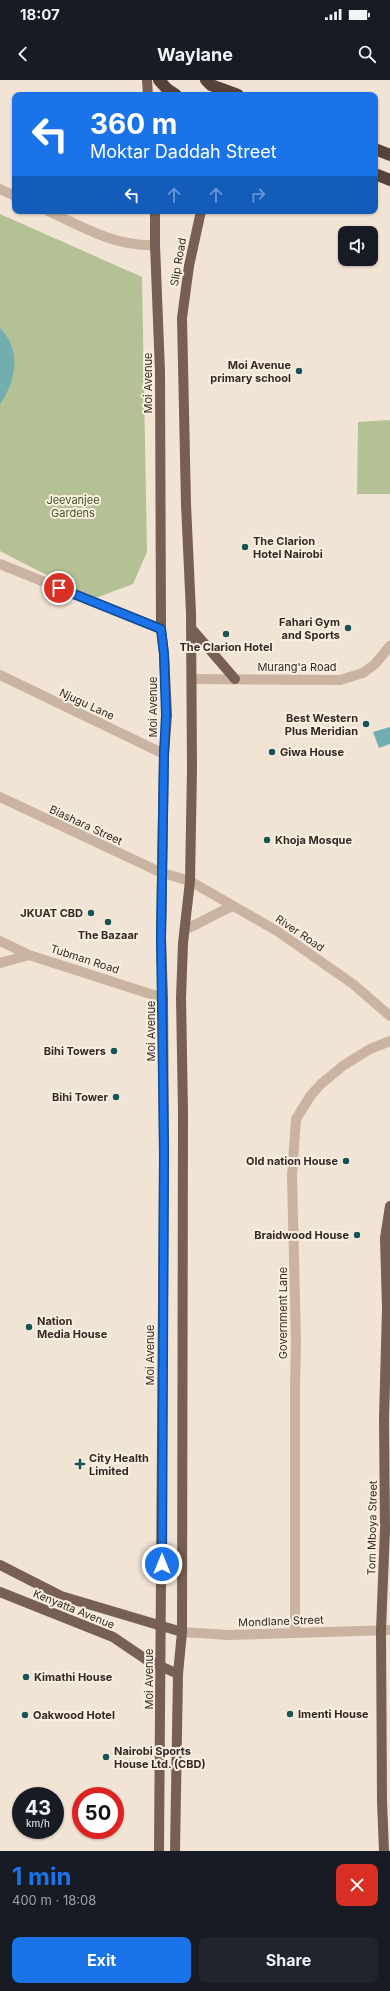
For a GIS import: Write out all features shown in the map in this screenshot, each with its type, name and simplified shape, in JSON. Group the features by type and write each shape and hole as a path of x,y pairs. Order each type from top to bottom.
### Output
{"highway":[{"path":"160,80 172,92"},
{"path":"208,82 231,92"},
{"path":"378,150 390,155"},
{"path":"378,175 390,180"}],"main road":[{"path":"147,80 148,92"},
{"name":"Moi Avenue","path":"155,214 160,371 161,629 164,654 166,715 161,939 163,998 159,1851"},
{"name":"Slip Road","path":"190,628 182,318 200,214"},
{"path":"175,1851 178,1674 182,1632 183,1112 181,998 185,930 190,881 192,679 190,628"},
{"path":"190,628 235,679"},
{"name":"Tom Mboya Street","path":"384,1851 386,1630 384,1419 387,1309 385,1238 390,1206"},
{"name":"Kenyatta Avenue","path":"0,1565 61,1596 182,1632"},
{"name":"Kenyatta Avenue","path":"0,1592 113,1637 147,1660 178,1674"},
{"path":"160,1805 176,1806"}],"street":[{"path":"0,189 12,195"},
{"path":"55,214 114,241 141,246 155,245"},
{"path":"0,564 161,629"},
{"name":"Murang'a Road","path":"192,679 340,680 362,673 374,664 390,646"},
{"name":"Njugu Lane","path":"0,675 164,754"},
{"name":"Biashara Street","path":"0,797 162,873 190,881"},
{"name":"River Road","path":"190,881 277,931 304,949 353,984 390,1016"},
{"path":"185,930 232,906"},
{"name":"Tubman Road","path":"0,941 29,955 163,998"},
{"path":"0,963 29,955"},
{"name":"Government Lane","path":"295,1633 296,1342 292,1175 296,1119 311,1095 339,1070 370,1049 390,1040"},
{"name":"Mondlane Street","path":"182,1632 228,1635 386,1630"}],"green space":[{"name":"Jeevanjee Gardens","path":"0,214 142,277 147,552 133,584 93,599 0,551"},
{"path":"390,420 390,494 357,494 358,422"}],"water":[{"path":"0,328 12,346 14,366 10,386 0,404"},
{"path":"390,727 390,744 379,748 373,732"}],"place":[{"name":"Moi Avenue primary school","path":"299,371"},
{"name":"The Clarion Hotel Nairobi","path":"245,547"},
{"name":"Fahari Gym and Sports","path":"348,628"},
{"name":"The Clarion Hotel","path":"226,634"},
{"name":"Best Western Plus Meridian","path":"366,724"},
{"name":"Giwa House","path":"272,752"},
{"name":"Khoja Mosque","path":"267,840"},
{"name":"JKUAT CBD","path":"91,913"},
{"name":"The Bazaar","path":"108,922"},
{"name":"Bihi Towers","path":"114,1051"},
{"name":"Bihi Tower","path":"116,1097"},
{"name":"Old nation House","path":"346,1161"},
{"name":"Braidwood House","path":"357,1235"},
{"name":"Nation Media House","path":"29,1327"},
{"name":"City Health Limited","path":"80,1464"},
{"name":"Kimathi House","path":"26,1677"},
{"name":"Imenti House","path":"290,1714"},
{"name":"Oakwood Hotel","path":"25,1715"},
{"name":"Nairobi Sports House Ltd. (CBD)","path":"106,1757"}],"route":[{"path":"59,588 161,629 164,654 166,715 161,939 164,1149 162,1564"}]}
